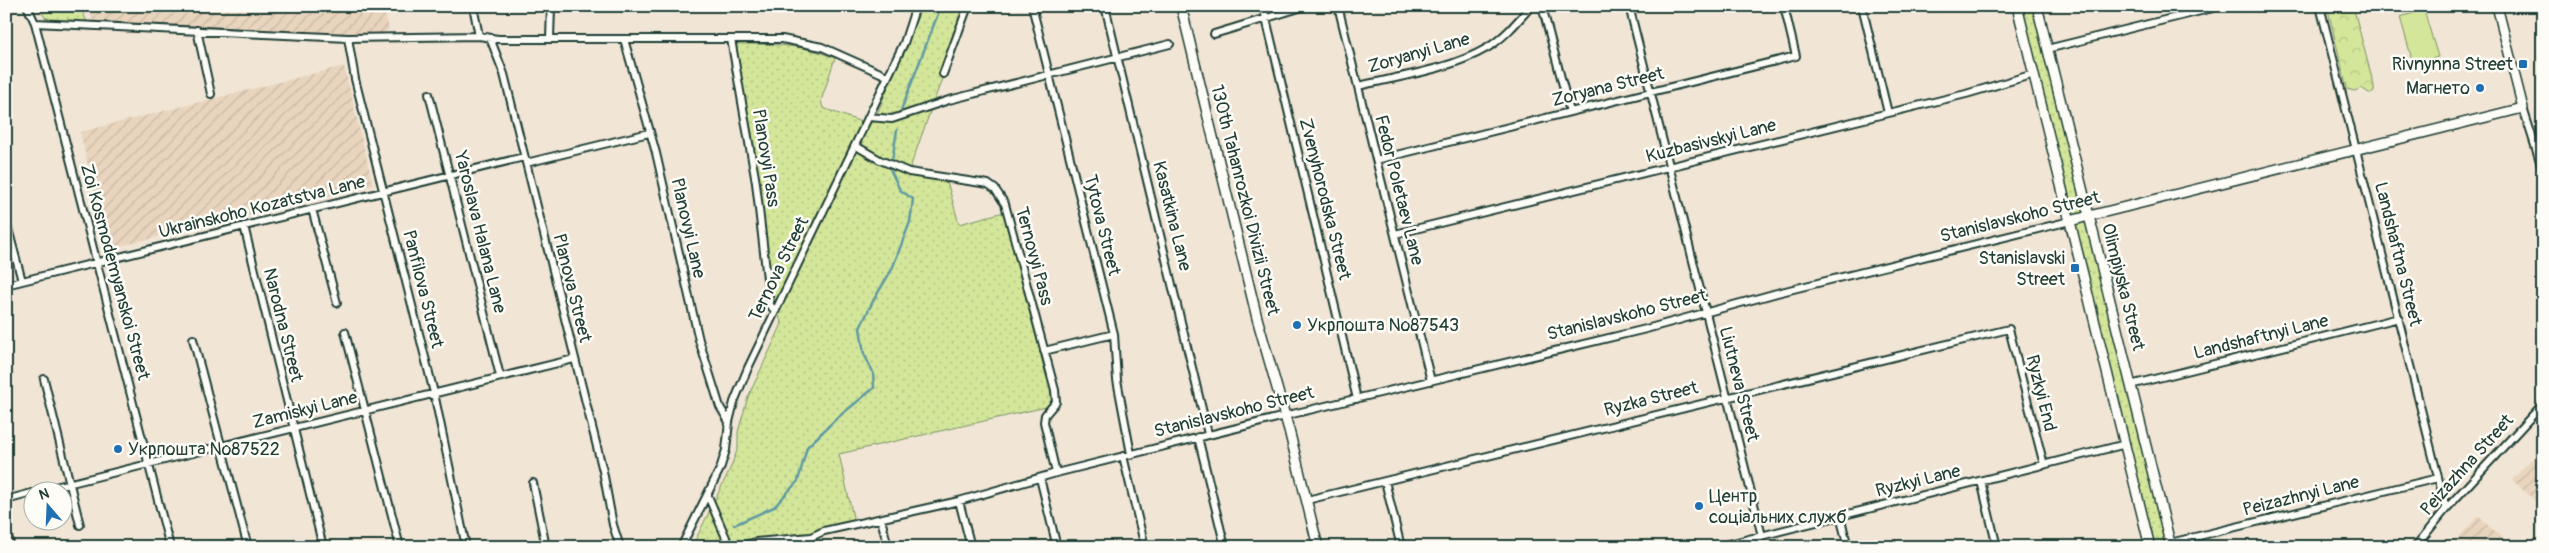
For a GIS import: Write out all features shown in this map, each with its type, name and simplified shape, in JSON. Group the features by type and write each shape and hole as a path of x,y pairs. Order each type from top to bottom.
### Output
{"street":[{"name":"Zoi Kosmodemyanskoi Street","path":"27,6 35,23 170,547"},
{"path":"473,6 479,36"},
{"path":"550,39 551,6"},
{"name":"Ternova Street","path":"681,547 708,496 723,460 734,402 908,34 916,6"},
{"path":"943,74 968,6"},
{"name":"Tytova Street","path":"1032,6 1114,334 1117,380 1131,454"},
{"name":"Kasatkina Lane","path":"1105,6 1208,434"},
{"name":"130th Tahanrozkoi Divizii Street","path":"1181,6 1304,501 1318,547"},
{"name":"Zvenyhorodska Street","path":"1263,6 1357,399"},
{"path":"1214,34 1306,6"},
{"name":"Fedor Poletaev Lane","path":"1338,6 1431,381"},
{"name":"Zoryanyi Lane","path":"1358,86 1461,60 1488,48 1513,27 1531,6"},
{"path":"1542,6 1570,112"},
{"name":"Liutneva Street","path":"1629,6 1762,536"},
{"name":"Zoryana Street","path":"1376,160 1796,56 1784,6"},
{"path":"1862,6 1888,113"},
{"name":"Olimpiyska Street","path":"2017,6 2150,547"},
{"name":"Olimpiyska Street","path":"2037,6 2171,545"},
{"path":"2047,49 2221,6"},
{"name":"Landshaftna Street","path":"2320,6 2358,150 2446,509"},
{"path":"2497,6 2523,108 2543,171"},
{"path":"35,23 348,38 479,36 490,38 550,39 782,39 822,47 887,76"},
{"path":"197,30 211,94"},
{"name":"Panfilova Street","path":"348,38 355,79 434,393 466,547"},
{"name":"Planova Street","path":"490,38 504,74 603,471 613,525 620,547"},
{"name":"Planovyi Lane","path":"624,39 656,153 699,340 720,407 729,422"},
{"name":"Planovyi Pass","path":"732,39 756,184 770,304 775,312"},
{"path":"869,117 892,119 950,100 1170,44"},
{"name":"Kuzbasivskyi Lane","path":"1395,234 1888,113 2034,74"},
{"name":"Yaroslava Halana Lane","path":"430,94 500,376"},
{"name":"Stanislavskoho Street","path":"739,547 756,542 811,537 824,531 958,501 1056,473 1208,434 1706,313 2523,108"},
{"name":"Ukrainskoho Kozatstva Lane","path":"6,285 451,175 649,133"},
{"name":"Ternovyi Pass","path":"856,146 880,160 909,172 977,182 996,189 1005,204 1056,396 1056,402 1045,415 1044,422 1056,473"},
{"path":"312,209 337,303"},
{"path":"6,221 22,281"},
{"name":"Narodna Street","path":"244,226 323,547"},
{"name":"Landshaftnyi Lane","path":"2130,386 2399,318"},
{"name":"Ryzka Street","path":"1304,501 2010,329"},
{"name":"Ryzkyi End","path":"2010,329 2044,465"},
{"path":"344,332 366,410 400,547"},
{"path":"1044,351 1114,334"},
{"path":"193,339 248,547"},
{"name":"Zamiskyi Lane","path":"72,484 574,358"},
{"path":"44,379 69,480"},
{"name":"Peizazhna Street","path":"2415,547 2446,509 2543,404"},
{"path":"1198,437 1225,547"},
{"name":"Ryzkyi Lane","path":"1717,547 2126,444"},
{"path":"1123,456 1144,547"},
{"path":"1040,478 1057,547"},
{"name":"Peizazhnyi Lane","path":"2171,545 2438,478"},
{"path":"1385,481 1402,547"},
{"path":"1981,481 1997,547"},
{"path":"532,483 546,547"},
{"path":"72,492 80,525"},
{"path":"6,500 22,496"},
{"path":"708,496 730,547"},
{"path":"958,501 971,547"},
{"name":"130th Tahanrozkoi Divizii Street","path":"1304,501 1312,547"},
{"path":"1840,516 1848,547"},
{"path":"881,519 888,547"},
{"path":"6,529 10,547"},
{"path":"811,537 813,547"}],"shaded area":[{"path":"87,6 383,6 389,28 383,36 94,23"},
{"path":"344,66 373,185 108,249 80,132"},
{"path":"2543,447 2543,508 2512,480"},
{"path":"2478,516 2489,526 2512,547 2450,547"}],"green space":[{"path":"37,6 80,6 87,22 47,20"},
{"path":"922,6 968,6 910,168 915,176 947,181 959,224 1004,212 1052,399 1046,407 839,454 855,526 735,547 692,547 730,469 738,448 738,432 748,397 782,324 768,272 757,166 735,44 798,47 835,58 821,101 823,108 864,123 877,114"},
{"path":"2017,6 2037,6 2171,547 2150,547"},
{"path":"2327,6 2353,6 2374,86 2374,92 2371,94 2361,88 2355,91 2347,89"},
{"path":"2424,10 2438,57 2413,63 2400,17"}],"waterway":[{"path":"900,113 941,6"},
{"path":"892,161 897,130"},
{"path":"734,525 774,507 798,481 807,447 836,419 874,388 873,372 864,354 860,328 892,269 910,222 913,199 900,190 890,169"},
{"path":"714,547 723,537"}],"place":[{"name":"Rivnynna Street","path":"2523,64"},
{"name":"Магнето","path":"2480,88"},
{"name":"Stanislavski Street","path":"2075,268"},
{"name":"Укрпошта №87543","path":"1297,325"},
{"name":"Укрпошта №87522","path":"118,449"},
{"name":"Центр соціальних служб","path":"1699,506"}]}
